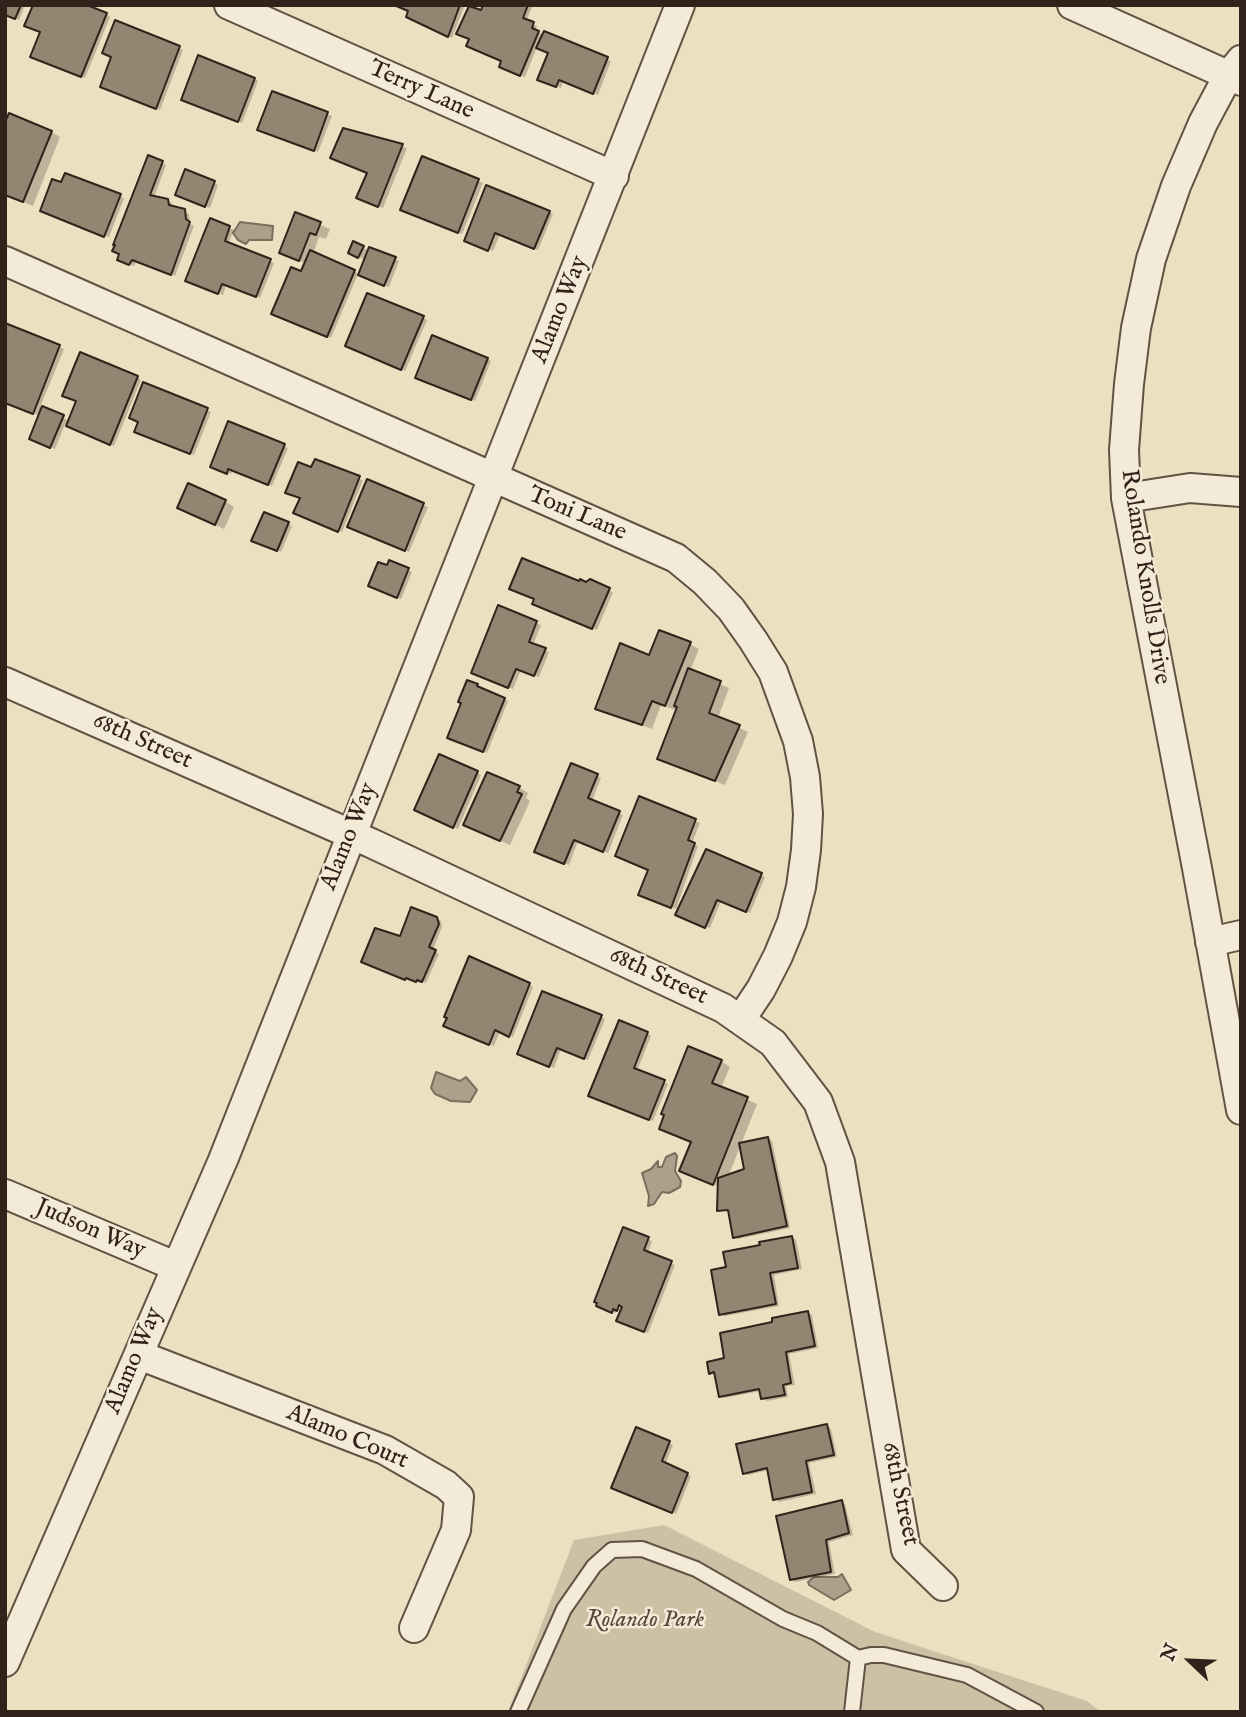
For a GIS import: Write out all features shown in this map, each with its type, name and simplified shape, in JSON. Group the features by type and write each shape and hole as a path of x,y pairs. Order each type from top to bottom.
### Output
{"street":[{"name":"Terry Lane","path":"229,5 614,176"},
{"name":"Alamo Way","path":"5,1662 223,1160 680,5"},
{"path":"1072,5 1237,73"},
{"name":"Rolando Knolls Drive","path":"1237,73 1203,123 1150,259 1136,328 1125,450 1126,498 1241,1110"},
{"name":"Toni Lane","path":"5,261 676,558 705,582 731,609 772,672 787,706 805,777 808,814 801,887 783,945 761,989 741,1019"},
{"path":"1126,498 1190,488 1241,492"},
{"name":"68th Street","path":"5,682 350,835 698,996 741,1019 773,1043 818,1102 840,1163 906,1550 943,1586"},
{"path":"1210,942 1241,935"},
{"name":"Judson Way","path":"5,1194 175,1266"},
{"name":"Alamo Court","path":"139,1355 385,1450 446,1485 459,1497 456,1530 414,1628"}],"lane":[{"path":"518,1712 564,1609 594,1566 612,1550 642,1549 696,1569 783,1619 817,1633 858,1658 871,1654 884,1655 967,1675 1035,1712"},
{"path":"852,1712 858,1658"}],"green space":[{"name":"Rolando Park","path":"664,1525 875,1632 1087,1701 1101,1712 508,1712 574,1540"}],"shaded area":[{"path":"240,222 273,226 272,240 249,240 246,244 238,240 233,233"},
{"path":"436,1072 460,1081 466,1077 477,1090 470,1102 451,1101 435,1094 431,1088"},
{"path":"675,1153 675,1171 681,1181 680,1187 669,1193 662,1192 654,1204 648,1206 649,1196 642,1173 651,1169 658,1161 658,1167 662,1167 666,1157"},
{"path":"842,1574 851,1590 834,1600 808,1582 814,1577 838,1577"}],"building":[{"path":"5,5 21,5 15,19 5,15"},
{"path":"33,5 87,5 107,13 81,77 30,57 40,32 24,26"},
{"path":"394,5 460,5 448,37 406,17 408,11"},
{"path":"483,5 528,5 523,18 534,22 532,28 539,31 520,76 499,67 501,61 466,46 469,39 456,34 469,6 481,10"},
{"path":"115,20 180,46 156,109 100,87 111,57 102,53"},
{"path":"544,31 608,57 593,94 559,80 556,87 537,80 548,53 536,48"},
{"path":"198,55 255,78 238,122 181,100"},
{"path":"272,91 328,112 314,151 257,130"},
{"path":"9,113 52,131 23,202 5,195 5,122"},
{"path":"343,128 403,144 378,207 356,198 367,173 330,158"},
{"path":"148,155 163,161 150,195 168,199 169,205 185,209 186,219 190,222 171,275 132,260 129,265 117,260 119,254 112,251"},
{"path":"422,156 479,179 458,233 400,210"},
{"path":"185,169 215,181 205,207 175,195"},
{"path":"65,173 121,194 104,237 40,211 52,179 61,182"},
{"path":"486,185 550,211 534,249 495,233 488,251 464,241"},
{"path":"295,212 321,222 316,235 310,233 299,261 279,253"},
{"path":"210,218 230,226 225,241 271,259 256,297 222,284 218,294 185,281"},
{"path":"353,241 364,246 358,258 348,253"},
{"path":"369,247 396,257 384,286 358,275"},
{"path":"310,250 355,270 327,337 271,314 291,267 301,271"},
{"path":"367,293 424,316 401,370 345,346"},
{"path":"5,323 60,345 33,414 5,403"},
{"path":"432,335 488,358 471,400 415,378"},
{"path":"80,352 138,376 110,445 66,426 76,401 62,396"},
{"path":"143,382 208,408 190,454 134,432 138,422 129,418"},
{"path":"42,406 64,415 50,448 29,439"},
{"path":"228,421 285,444 268,485 228,469 227,474 210,467"},
{"path":"315,459 360,476 338,532 293,513 300,498 285,493 298,462 311,467"},
{"path":"367,479 424,503 405,551 347,527"},
{"path":"188,483 226,500 215,525 177,508"},
{"path":"264,512 289,522 277,551 251,541"},
{"path":"522,558 579,581 580,579 586,582 590,579 610,588 592,629 532,604 534,599 509,589"},
{"path":"389,560 409,568 397,598 368,586 378,562 387,565"},
{"path":"498,605 537,621 529,642 546,648 534,676 516,669 508,688 471,673"},
{"path":"659,630 691,642 665,706 652,701 642,725 595,709 620,643 649,655"},
{"path":"688,668 721,681 709,713 740,725 715,781 657,759 677,707 674,706"},
{"path":"467,680 505,698 483,752 447,738"},
{"path":"439,754 478,771 453,828 414,810"},
{"path":"571,763 598,774 588,798 620,811 603,852 574,840 564,864 534,852"},
{"path":"487,772 520,786 517,792 522,794 500,841 463,825"},
{"path":"639,796 696,819 688,840 695,843 671,908 638,895 648,870 615,856"},
{"path":"706,849 762,873 746,912 717,900 705,928 675,915"},
{"path":"411,907 437,917 439,924 429,947 436,950 422,982 406,978 405,980 361,962 375,928 400,936"},
{"path":"469,956 530,983 509,1037 495,1030 489,1045 443,1026 447,1018 444,1017"},
{"path":"542,991 602,1015 584,1059 557,1048 549,1067 517,1054"},
{"path":"619,1020 648,1032 634,1068 665,1080 649,1120 588,1096"},
{"path":"688,1046 722,1060 712,1083 748,1097 713,1185 679,1171 691,1142 659,1129 664,1115 661,1114"},
{"path":"768,1137 787,1226 733,1238 728,1210 717,1211 718,1178 744,1169 739,1143"},
{"path":"623,1227 649,1237 644,1250 672,1261 644,1332 616,1321 622,1307 619,1305 617,1311 613,1309 612,1313 596,1306 597,1303 594,1302"},
{"path":"792,1236 798,1268 770,1273 776,1304 719,1315 711,1270 726,1267 723,1252"},
{"path":"808,1311 815,1346 786,1352 791,1383 783,1385 785,1395 761,1399 759,1389 719,1397 714,1372 709,1374 707,1362 724,1358 720,1333"},
{"path":"827,1424 834,1455 806,1461 812,1492 773,1500 767,1468 743,1474 736,1444"},
{"path":"636,1427 670,1441 662,1461 688,1473 672,1513 611,1488"},
{"path":"842,1500 849,1533 826,1540 831,1572 790,1580 776,1516"}]}
